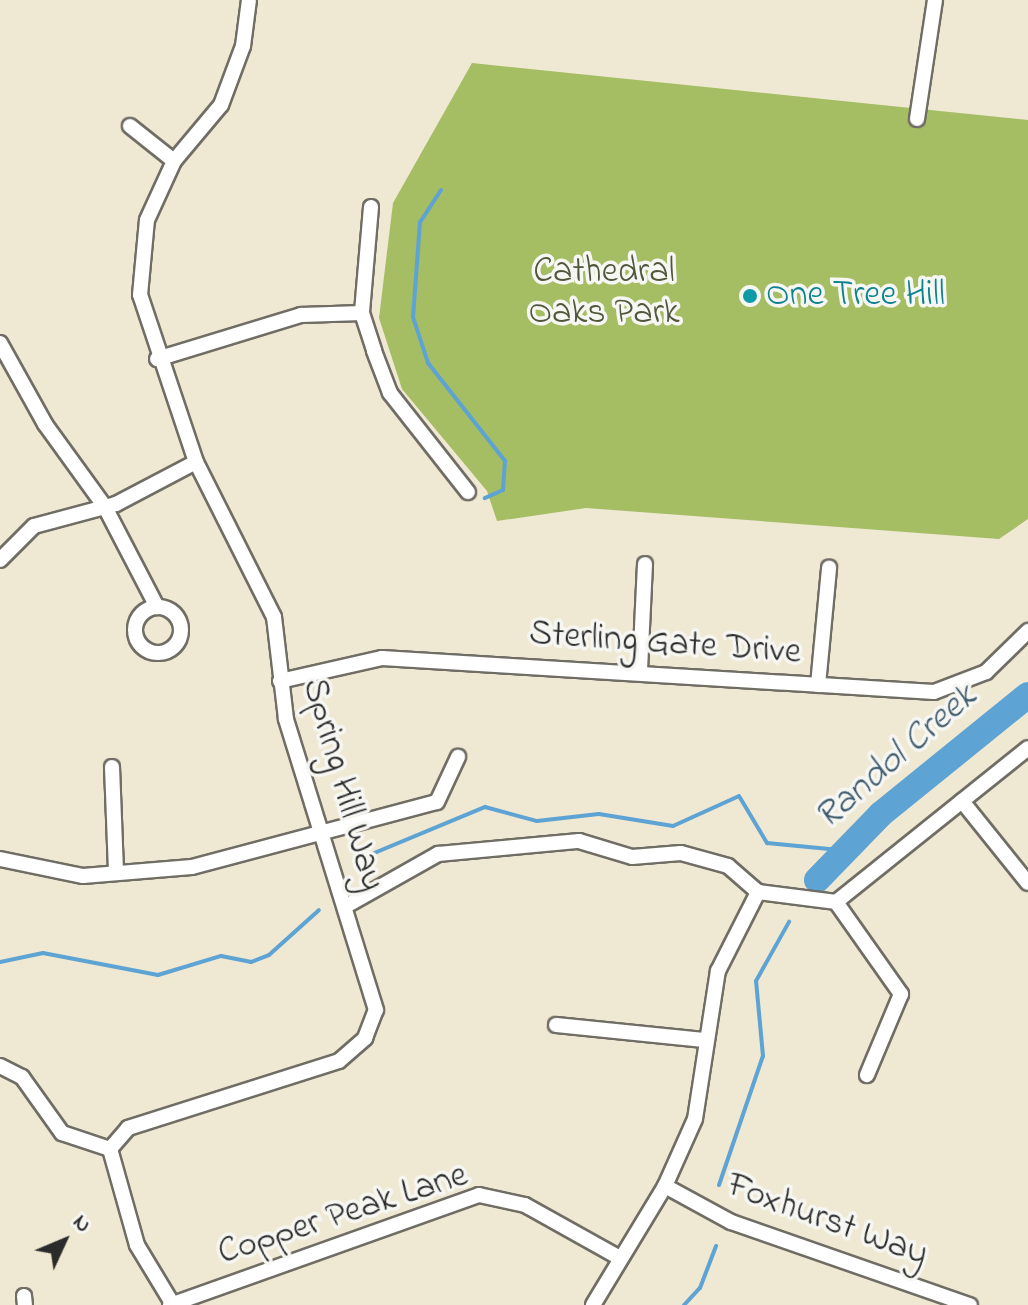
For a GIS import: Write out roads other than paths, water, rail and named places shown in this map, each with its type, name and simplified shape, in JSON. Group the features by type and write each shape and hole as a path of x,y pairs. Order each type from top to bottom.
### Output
{"street":[{"name":"Spring Hill Way","path":"110,1149 128,1128 339,1061 365,1038 376,1010 322,836 280,681 274,617 196,462 157,359 140,295 147,220 174,161 221,105 243,46 249,0"},
{"path":"917,119 935,0"},
{"path":"130,126 174,161"},
{"path":"371,207 362,313 390,393 468,492"},
{"path":"157,359 301,315 362,313"},
{"path":"0,343 45,424 105,507 157,607"},
{"path":"0,560 34,526 105,507 196,462"},
{"path":"640,670 645,564"},
{"path":"818,685 829,568"},
{"name":"Sterling Gate Drive","path":"280,681 382,658 640,670 934,692 986,672 1028,631"},
{"path":"346,906 438,854 579,841 632,857 681,853 728,866 758,892 836,902 1028,748"},
{"path":"0,859 83,876 192,867 302,832 322,836 437,802 458,757"},
{"path":"112,767 116,872"},
{"path":"962,801 1028,883"},
{"path":"593,1305 665,1186 695,1119 704,1040 718,971 758,892"},
{"path":"836,902 901,994 867,1075"},
{"path":"556,1025 704,1040"},
{"path":"0,1066 22,1077 62,1133 110,1149 137,1245 171,1304"},
{"name":"Foxhurst Way","path":"665,1186 731,1222 970,1305"},
{"name":"Copper Peak Lane","path":"171,1304 479,1195 525,1205 620,1258"}],"waterway":[{"path":"441,190 420,222 413,317 428,363 505,461 503,490 485,498"},
{"name":"Randol Creek","path":"817,880 881,814 1028,695"},
{"path":"355,861 485,807 537,821 599,814 673,826 739,796 767,843 850,851"},
{"path":"0,962 43,953 158,975 221,956 251,962 269,955 319,910"},
{"name":"Randol Creek","path":"719,1185 763,1056 756,981 789,922"},
{"name":"Randol Creek","path":"684,1305 700,1288 716,1246"}],"place":[{"name":"One Tree Hill","path":"750,296"}],"park label":[{"name":"Cathedral Oaks Park","path":"604,292"}]}
